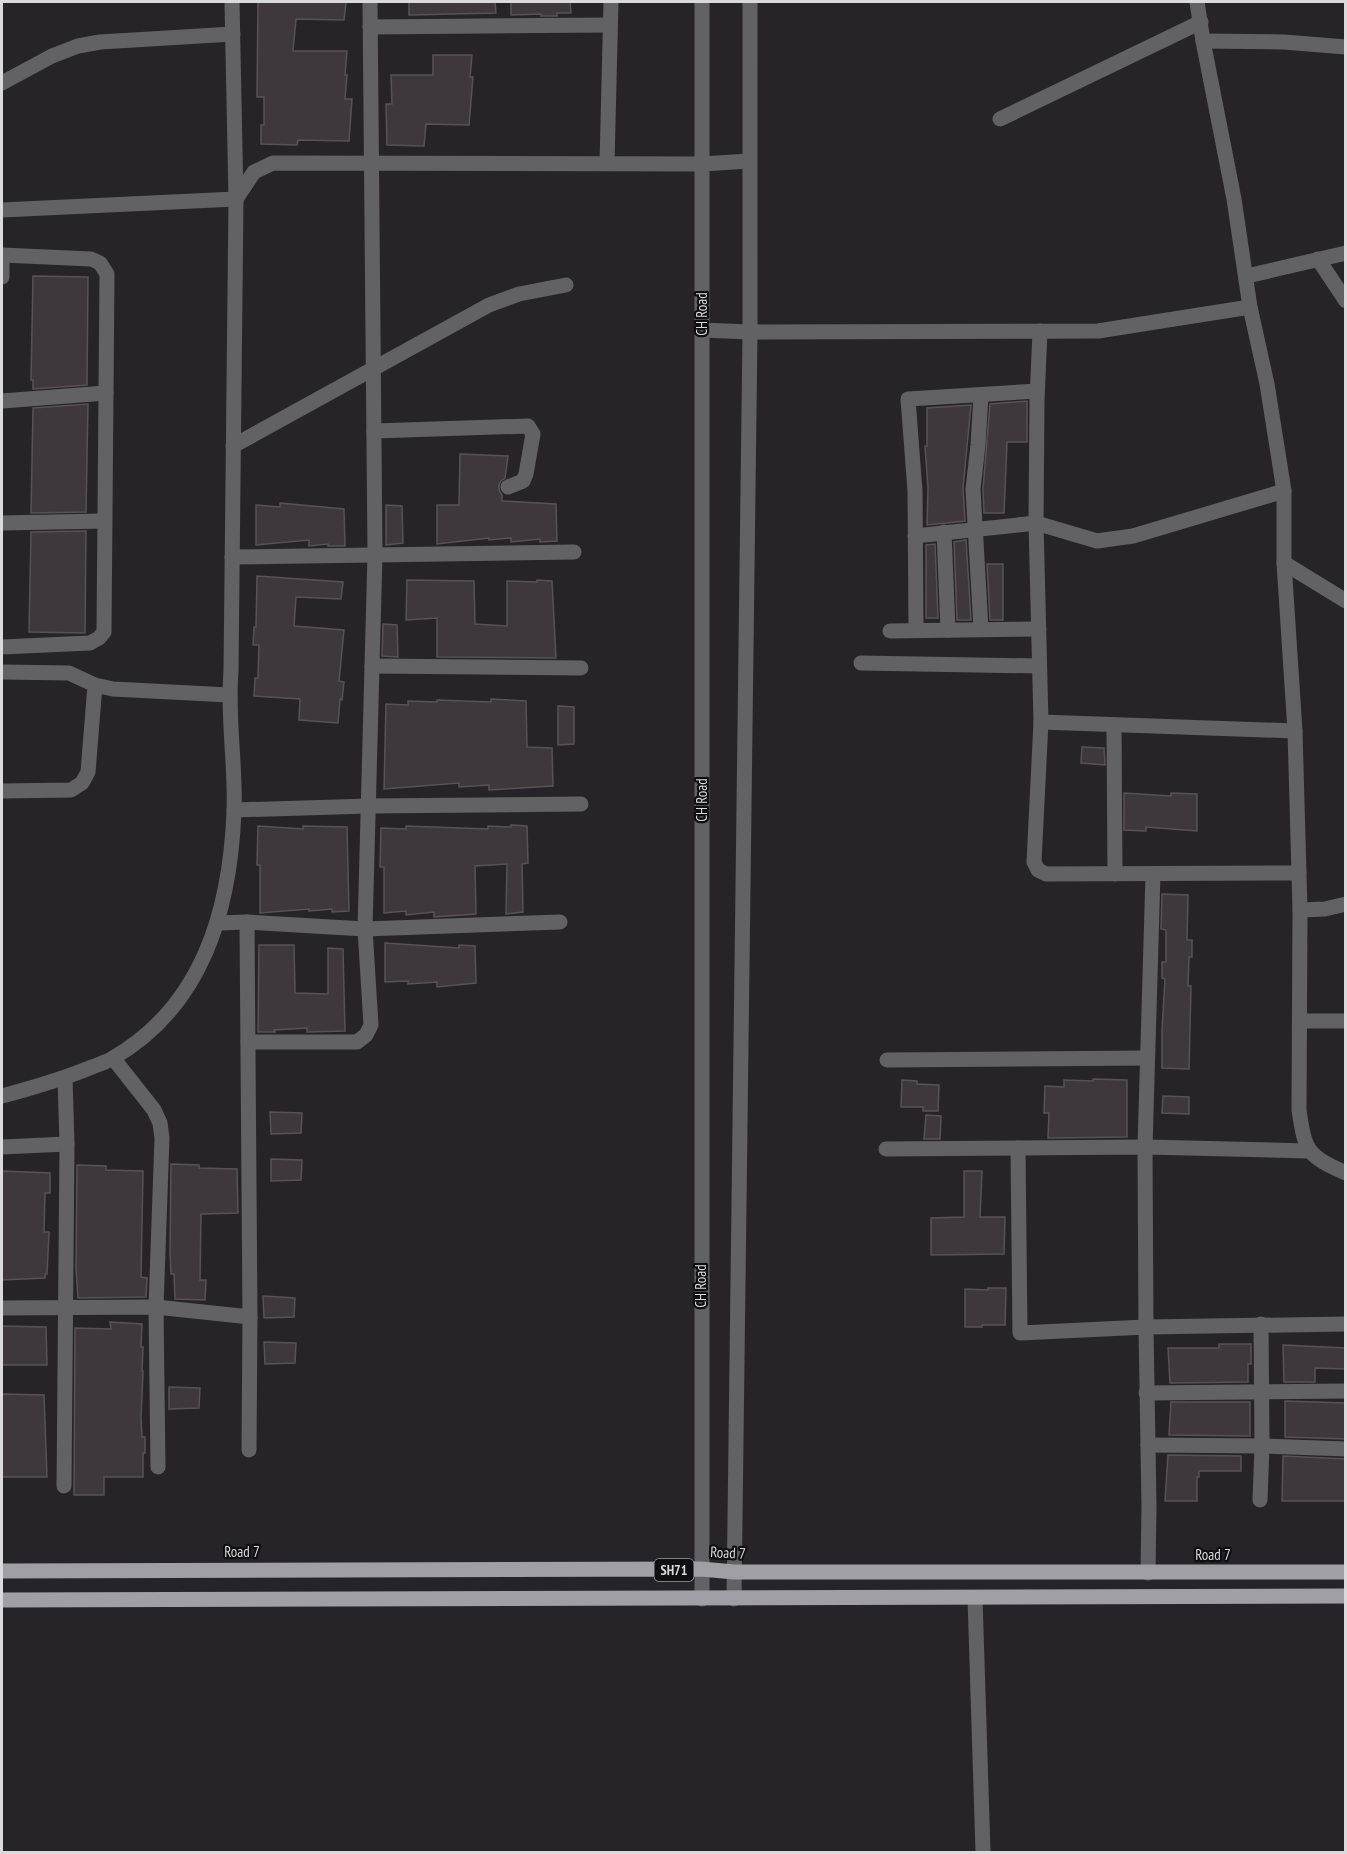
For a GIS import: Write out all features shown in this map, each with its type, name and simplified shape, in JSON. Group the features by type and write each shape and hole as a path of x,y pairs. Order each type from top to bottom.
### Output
{"main road":[{"name":"Road 7","path":"2,1571 701,1569 734,1572 1346,1572"},
{"name":"SH71","path":"2,1600 1346,1596"}],"street":[{"path":"2,1096 65,1078 113,1058 154,1029 192,982 218,923 229,868 234,810 229,695 236,199 232,2"},
{"path":"248,1042 357,1042 366,1035 371,1025 365,928 375,554 369,2"},
{"path":"606,164 611,2"},
{"name":"CH Road","path":"702,2 702,1599"},
{"path":"734,1599 750,332 750,2"},
{"path":"1197,2 1234,199 1250,307 1267,384 1284,491 1284,563 1295,731 1300,910 1299,1110 1302,1132 1309,1151 1321,1162 1346,1173"},
{"path":"1000,119 1201,22"},
{"path":"370,27 610,25"},
{"path":"2,83 52,56 78,46 100,42 233,34"},
{"path":"1203,41 1344,45"},
{"path":"236,199 254,172 273,163 702,164 749,161"},
{"path":"2,210 236,199"},
{"path":"1247,276 1346,253"},
{"path":"2,277 2,255 91,259 100,263 107,274 104,632 90,643 2,646"},
{"path":"1318,259 1346,301"},
{"path":"233,446 489,305 519,294 566,285"},
{"path":"702,330 750,332 1098,331 1250,307"},
{"path":"1040,331 1036,523 1041,722 1034,862 1038,870 1046,874 1299,873"},
{"path":"916,630 913,457 908,399 1037,391"},
{"path":"2,401 106,393"},
{"path":"981,395 973,489 981,629"},
{"path":"374,431 528,426 533,434 526,474 523,481 508,487"},
{"path":"915,536 1036,523 1097,541 1116,539 1284,491"},
{"path":"2,523 104,521"},
{"path":"944,532 948,630"},
{"path":"232,557 574,552"},
{"path":"1284,563 1346,601"},
{"path":"890,631 1039,628"},
{"path":"861,663 1039,666"},
{"path":"372,666 581,668"},
{"path":"2,672 69,673 95,685 113,689 229,695"},
{"path":"2,791 71,789 82,783 88,772 95,685"},
{"path":"1041,722 1295,731"},
{"path":"1114,725 1115,874"},
{"path":"234,810 580,804"},
{"path":"1148,1573 1145,1147 1153,874"},
{"path":"1300,910 1325,909 1346,904"},
{"path":"218,923 248,922 365,928 560,922"},
{"path":"248,922 249,1450"},
{"path":"1300,1021 1346,1021"},
{"path":"113,1058 154,1110 160,1123 162,1138 156,1307 158,1467"},
{"path":"887,1060 1148,1058"},
{"path":"64,1486 67,1308 65,1078"},
{"path":"2,1147 67,1144"},
{"path":"886,1149 1145,1147 1309,1151"},
{"path":"1018,1148 1020,1333 1146,1326 1346,1324"},
{"path":"2,1308 156,1307 250,1317"},
{"path":"1260,1500 1261,1324"},
{"path":"1146,1393 1346,1390"},
{"path":"1148,1445 1346,1449"},
{"path":"975,1598 982,1852"}],"building":[{"path":"258,2 346,2 344,20 296,19 293,51 347,51 345,99 352,99 349,141 298,140 297,145 261,144 264,97 257,97"},
{"path":"409,2 495,2 496,13 409,15"},
{"path":"511,2 570,2 571,13 557,13 557,16 511,15"},
{"path":"433,55 472,55 470,77 473,77 469,125 426,124 424,146 387,145 386,104 392,104 391,75 433,75"},
{"path":"33,276 88,277 87,385 33,389 33,380 31,380"},
{"path":"1027,401 1027,442 1007,442 1004,513 984,513 983,489 990,404"},
{"path":"88,404 86,512 31,513 33,408"},
{"path":"971,405 963,488 965,521 927,525 928,488 925,446 927,446 927,408"},
{"path":"460,454 508,456 505,478 499,485 502,501 556,504 557,541 540,542 540,539 511,542 511,538 489,540 489,538 437,544 437,505 459,505"},
{"path":"280,503 344,509 345,546 328,546 328,544 309,546 309,540 256,545 256,505 280,507"},
{"path":"386,505 402,506 403,543 386,545"},
{"path":"86,531 85,633 29,632 31,532"},
{"path":"966,540 971,620 957,620 954,542"},
{"path":"935,544 938,618 926,618 926,545"},
{"path":"987,564 1003,564 1003,620 990,620"},
{"path":"257,576 343,582 341,599 296,597 294,626 344,630 339,681 344,682 338,723 299,720 300,699 254,696 255,678 258,678 259,645 253,645 254,627 256,627"},
{"path":"407,580 474,581 475,624 507,626 507,581 552,581 556,658 437,657 437,618 406,620"},
{"path":"383,624 397,625 398,657 382,656"},
{"path":"491,699 526,701 527,747 552,748 553,786 489,790 489,785 459,787 459,783 384,789 386,704 408,705 408,701 437,702 437,700 491,702"},
{"path":"558,706 574,707 574,744 558,745"},
{"path":"1082,747 1104,748 1105,765 1081,763"},
{"path":"1124,793 1171,796 1171,793 1197,794 1197,831 1146,827 1146,831 1124,830"},
{"path":"511,825 527,826 528,863 522,864 523,912 506,914 507,864 475,866 476,914 434,917 434,912 406,915 406,911 384,913 384,867 380,867 381,828 406,829 406,826 488,829 488,826 511,827"},
{"path":"258,826 303,829 303,826 347,827 349,911 332,912 332,909 309,911 309,909 260,913 260,865 257,865"},
{"path":"1162,894 1188,895 1187,940 1192,940 1188,986 1191,986 1189,1069 1162,1068 1165,979 1162,978 1162,962 1166,962 1166,930 1161,929"},
{"path":"385,943 459,948 459,945 475,946 476,983 437,987 437,982 408,984 408,981 385,982"},
{"path":"259,945 294,945 295,993 328,994 328,948 343,949 345,1031 307,1032 307,1028 258,1032"},
{"path":"1093,1079 1127,1080 1127,1137 1048,1138 1049,1113 1044,1113 1045,1086 1064,1087 1064,1080 1093,1081"},
{"path":"902,1080 917,1081 917,1084 939,1085 938,1111 923,1111 923,1107 901,1107"},
{"path":"1163,1096 1189,1097 1189,1114 1162,1113"},
{"path":"270,1112 302,1113 301,1133 271,1134"},
{"path":"926,1115 941,1116 940,1139 924,1139"},
{"path":"271,1159 302,1160 301,1180 271,1181"},
{"path":"171,1164 199,1165 199,1168 237,1169 238,1213 201,1214 200,1280 206,1280 205,1300 175,1299 170,1252"},
{"path":"77,1165 106,1166 106,1170 143,1171 141,1277 147,1278 146,1297 78,1298"},
{"path":"2,1171 50,1173 50,1193 45,1193 44,1232 49,1232 45,1278 2,1280"},
{"path":"964,1171 982,1171 980,1217 1005,1217 1004,1254 931,1255 931,1218 964,1217"},
{"path":"988,1288 1006,1288 1005,1325 965,1327 965,1289 988,1290"},
{"path":"263,1296 295,1298 294,1317 264,1318"},
{"path":"110,1322 142,1324 141,1418 142,1437 145,1437 143,1477 104,1477 104,1495 74,1495 75,1328 111,1329"},
{"path":"2,1326 46,1327 47,1365 2,1365"},
{"path":"264,1342 296,1343 295,1363 265,1364"},
{"path":"1219,1344 1251,1344 1248,1382 1170,1383 1168,1348 1219,1348"},
{"path":"1283,1345 1346,1348 1346,1369 1315,1368 1315,1382 1284,1382"},
{"path":"169,1387 200,1388 199,1408 169,1409"},
{"path":"2,1394 44,1395 47,1477 2,1477"},
{"path":"1285,1401 1346,1403 1346,1439 1285,1437"},
{"path":"1171,1402 1250,1402 1250,1436 1169,1435"},
{"path":"1168,1455 1241,1456 1241,1471 1199,1471 1197,1501 1165,1501"},
{"path":"1283,1456 1346,1459 1346,1501 1282,1501"}]}
